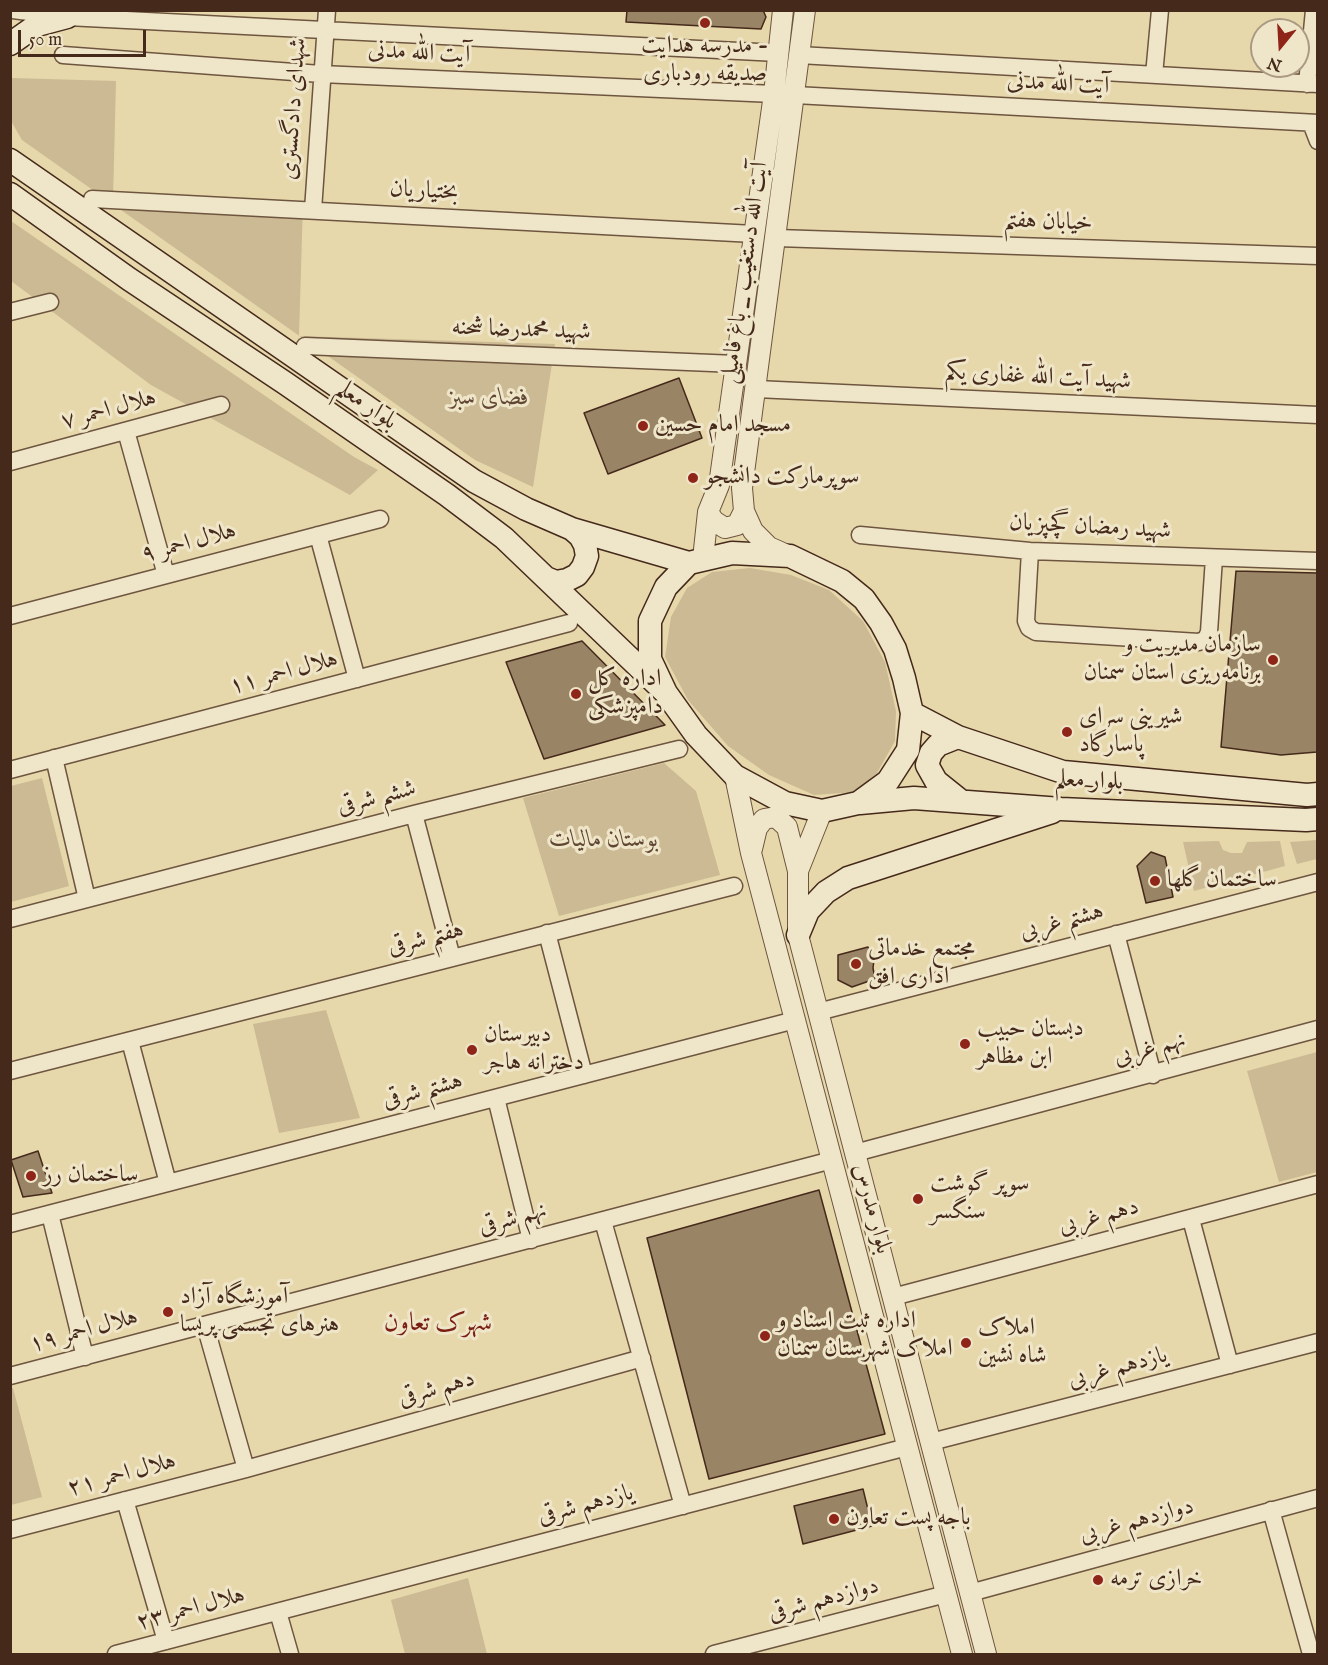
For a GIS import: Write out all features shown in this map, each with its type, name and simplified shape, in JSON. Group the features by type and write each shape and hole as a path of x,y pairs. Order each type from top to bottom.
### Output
{"main road":[{"path":"10,44 36,25 67,17"},
{"name":"بلوار معلم","path":"11,160 474,481 526,509 572,529 696,561"},
{"name":"بلوار معلم","path":"10,194 129,279 453,499 504,538 666,693"},
{"path":"546,578 556,582 567,580 577,575 584,567 587,556 585,545 572,529"},
{"path":"822,811 785,803 735,777 696,735 666,693 650,659 650,621 666,587 696,561 732,553 790,556 842,581 864,599 881,623 895,649 912,713 908,750 888,781 858,803"},
{"name":"بلوار معلم","path":"912,713 958,737 1064,772 1307,795 1317,794"},
{"path":"958,737 938,745 931,753 927,765 936,781 961,801"},
{"name":"بلوار معلم","path":"822,811 858,803 914,798 1061,809 1317,819"},
{"path":"798,935 808,911 826,892 848,878 1061,809"}],"street":[{"path":"13,10 67,17 778,53"},
{"name":"شهدای دادگستری","path":"313,210 327,10"},
{"name":"آیت الله دستغیب _ باغ فامیلی","path":"696,561 708,512 719,485 774,94 783,10"},
{"name":"آیت الله دستغیب _ باغ فامیلی","path":"790,556 769,547 753,531 744,511 742,488 777,238 805,10"},
{"path":"1154,75 1160,10"},
{"path":"1312,84 1314,10"},
{"name":"آیت الله مدنی","path":"800,54 1312,84"},
{"name":"آیت الله مدنی","path":"63,55 321,74 774,94"},
{"name":"آیت الله مدنی","path":"795,95 1314,123"},
{"path":"1314,123 1317,141"},
{"name":"بختیاریان","path":"92,199 754,234"},
{"name":"خیابان هفتم","path":"777,238 1317,256"},
{"path":"10,312 50,302"},
{"name":"شهید محمدرضا شحنه","path":"305,346 736,364"},
{"name":"شهید آیت الله غفاری یکم","path":"756,389 1317,415"},
{"name":"هلال احمر ۷","path":"10,462 221,405"},
{"path":"126,431 165,575"},
{"path":"708,512 714,521 725,528 737,525 744,511"},
{"name":"هلال احمر ۹","path":"10,616 380,519"},
{"path":"318,535 357,679"},
{"name":"شهید رمضان گچپزیان","path":"860,535 1030,551 1317,561"},
{"path":"1030,551 1026,621 1029,628 1036,632 1199,642 1206,639 1209,632 1214,558"},
{"name":"هلال احمر ۱۱","path":"10,770 569,622"},
{"name":"ششم شرقی","path":"10,919 414,814 679,749"},
{"path":"54,758 87,899"},
{"name":"بلوار مدرس","path":"735,777 751,853 962,1654"},
{"name":"بلوار مدرس","path":"822,811 798,871 798,935 986,1654"},
{"path":"414,814 452,958"},
{"path":"751,853 757,828 764,819 776,817 787,827 798,871"},
{"name":"هشتم غربی","path":"818,1012 1317,882"},
{"name":"هفتم شرقی","path":"10,1071 734,886"},
{"path":"547,933 584,1075"},
{"path":"1116,934 1153,1075"},
{"name":"هشتم شرقی","path":"10,1224 795,1020"},
{"name":"نهم غربی","path":"855,1153 1153,1075 1317,1029"},
{"path":"130,1041 168,1183"},
{"path":"496,1098 531,1240"},
{"name":"نهم شرقی","path":"206,1325 832,1160"},
{"name":"دهم غربی","path":"893,1297 1317,1184"},
{"path":"50,1214 85,1356"},
{"path":"1191,1219 1230,1365"},
{"path":"603,1221 683,1506"},
{"path":"206,1325 246,1468"},
{"name":"هلال احمر ۱۹","path":"10,1376 206,1325"},
{"path":"878,1335 901,1328"},
{"name":"یازدهم غربی","path":"931,1442 1317,1342"},
{"name":"دهم شرقی","path":"246,1468 642,1358"},
{"name":"یازدهم شرقی","path":"278,1612 907,1447"},
{"name":"هلال احمر ۲۱","path":"10,1530 246,1468"},
{"name":"دوازدهم غربی","path":"970,1593 1317,1498"},
{"path":"125,1500 166,1641"},
{"path":"1271,1510 1311,1654"},
{"name":"دوازدهم شرقی","path":"714,1654 946,1594"},
{"path":"278,1612 290,1654"},
{"name":"هلال احمر ۲۳","path":"116,1654 278,1612"}],"green space":[{"path":"12,78 116,81 113,199 303,203 299,336 22,140 11,121"},
{"path":"11,221 354,457 378,470 350,495 151,385 11,281"},
{"name":"فضای سبز","path":"299,336 555,344 533,487 475,460"},
{"path":"750,568 791,575 829,590 863,621 885,662 896,711 895,741 877,773 855,792 814,795 769,775 728,746 688,700 665,657 671,617 687,588 712,572"},
{"name":"بوستان مالیات","path":"664,763 696,791 720,875 559,916 523,798"},
{"path":"42,778 69,886 11,902 11,786"},
{"path":"1317,840 1317,859 1297,864 1290,842"},
{"path":"1219,841 1223,850 1242,853 1247,842 1280,841 1285,866 1194,891 1183,842"},
{"path":"326,1010 360,1118 279,1133 253,1024"},
{"path":"1317,1052 1317,1172 1279,1182 1247,1071"},
{"path":"13,1388 42,1497 11,1505 10,1389"},
{"path":"468,1578 487,1654 405,1654 391,1600"}],"building":[{"name":"مدرسه هدایت - صدیقه رودباری","path":"627,10 763,10 766,17 761,29 626,22"},
{"name":"مسجد امام حسین","path":"679,378 702,438 608,474 584,413"},
{"name":"سازمان مدیریت و برنامه‌ریزی استان سمنان","path":"1236,571 1317,573 1317,752 1281,755 1221,747"},
{"name":"اداره کل دامپزشکی","path":"582,641 665,725 544,759 506,662"},
{"name":"ساختمان گلها","path":"1151,852 1165,857 1173,897 1146,903 1137,866"},
{"name":"مجتمع خدماتی اداری افق","path":"868,947 874,960 875,979 852,987 838,980 838,955"},
{"name":"ساختمان رز","path":"38,1151 52,1193 23,1197 11,1160"},
{"name":"اداره ثبت اسناد و املاک شهرستان سمنان","path":"819,1190 885,1434 709,1479 647,1238"},
{"name":"باجه پست تعاون","path":"863,1489 872,1526 803,1544 794,1506"}],"place":[{"name":"مدرسه هدایت - صدیقه رودباری","path":"705,23"},
{"name":"مسجد امام حسین","path":"643,426"},
{"name":"سوپرمارکت دانشجو","path":"693,478"},
{"name":"سازمان مدیریت و برنامه‌ریزی استان سمنان","path":"1273,660"},
{"name":"اداره کل دامپزشکی","path":"576,694"},
{"name":"شیرینی سرای پاسارگاد","path":"1067,732"},
{"name":"ساختمان گلها","path":"1155,881"},
{"name":"مجتمع خدماتی اداری افق","path":"856,964"},
{"name":"دبستان حبیب ابن مظاهر","path":"965,1044"},
{"name":"دبیرستان دخترانه هاجر","path":"472,1050"},
{"name":"ساختمان رز","path":"31,1176"},
{"name":"سوپر گوشت سنگسر","path":"918,1199"},
{"name":"آموزشگاه آزاد هنرهای تجسمی پریسا","path":"168,1312"},
{"name":"اداره ثبت اسناد و املاک شهرستان سمنان","path":"765,1336"},
{"name":"املاک شاه نشین","path":"966,1343"},
{"name":"باجه پست تعاون","path":"834,1519"},
{"name":"خرازی ترمه","path":"1098,1580"}],"district":[{"name":"شهرک تعاون","path":"438,1325"}]}
